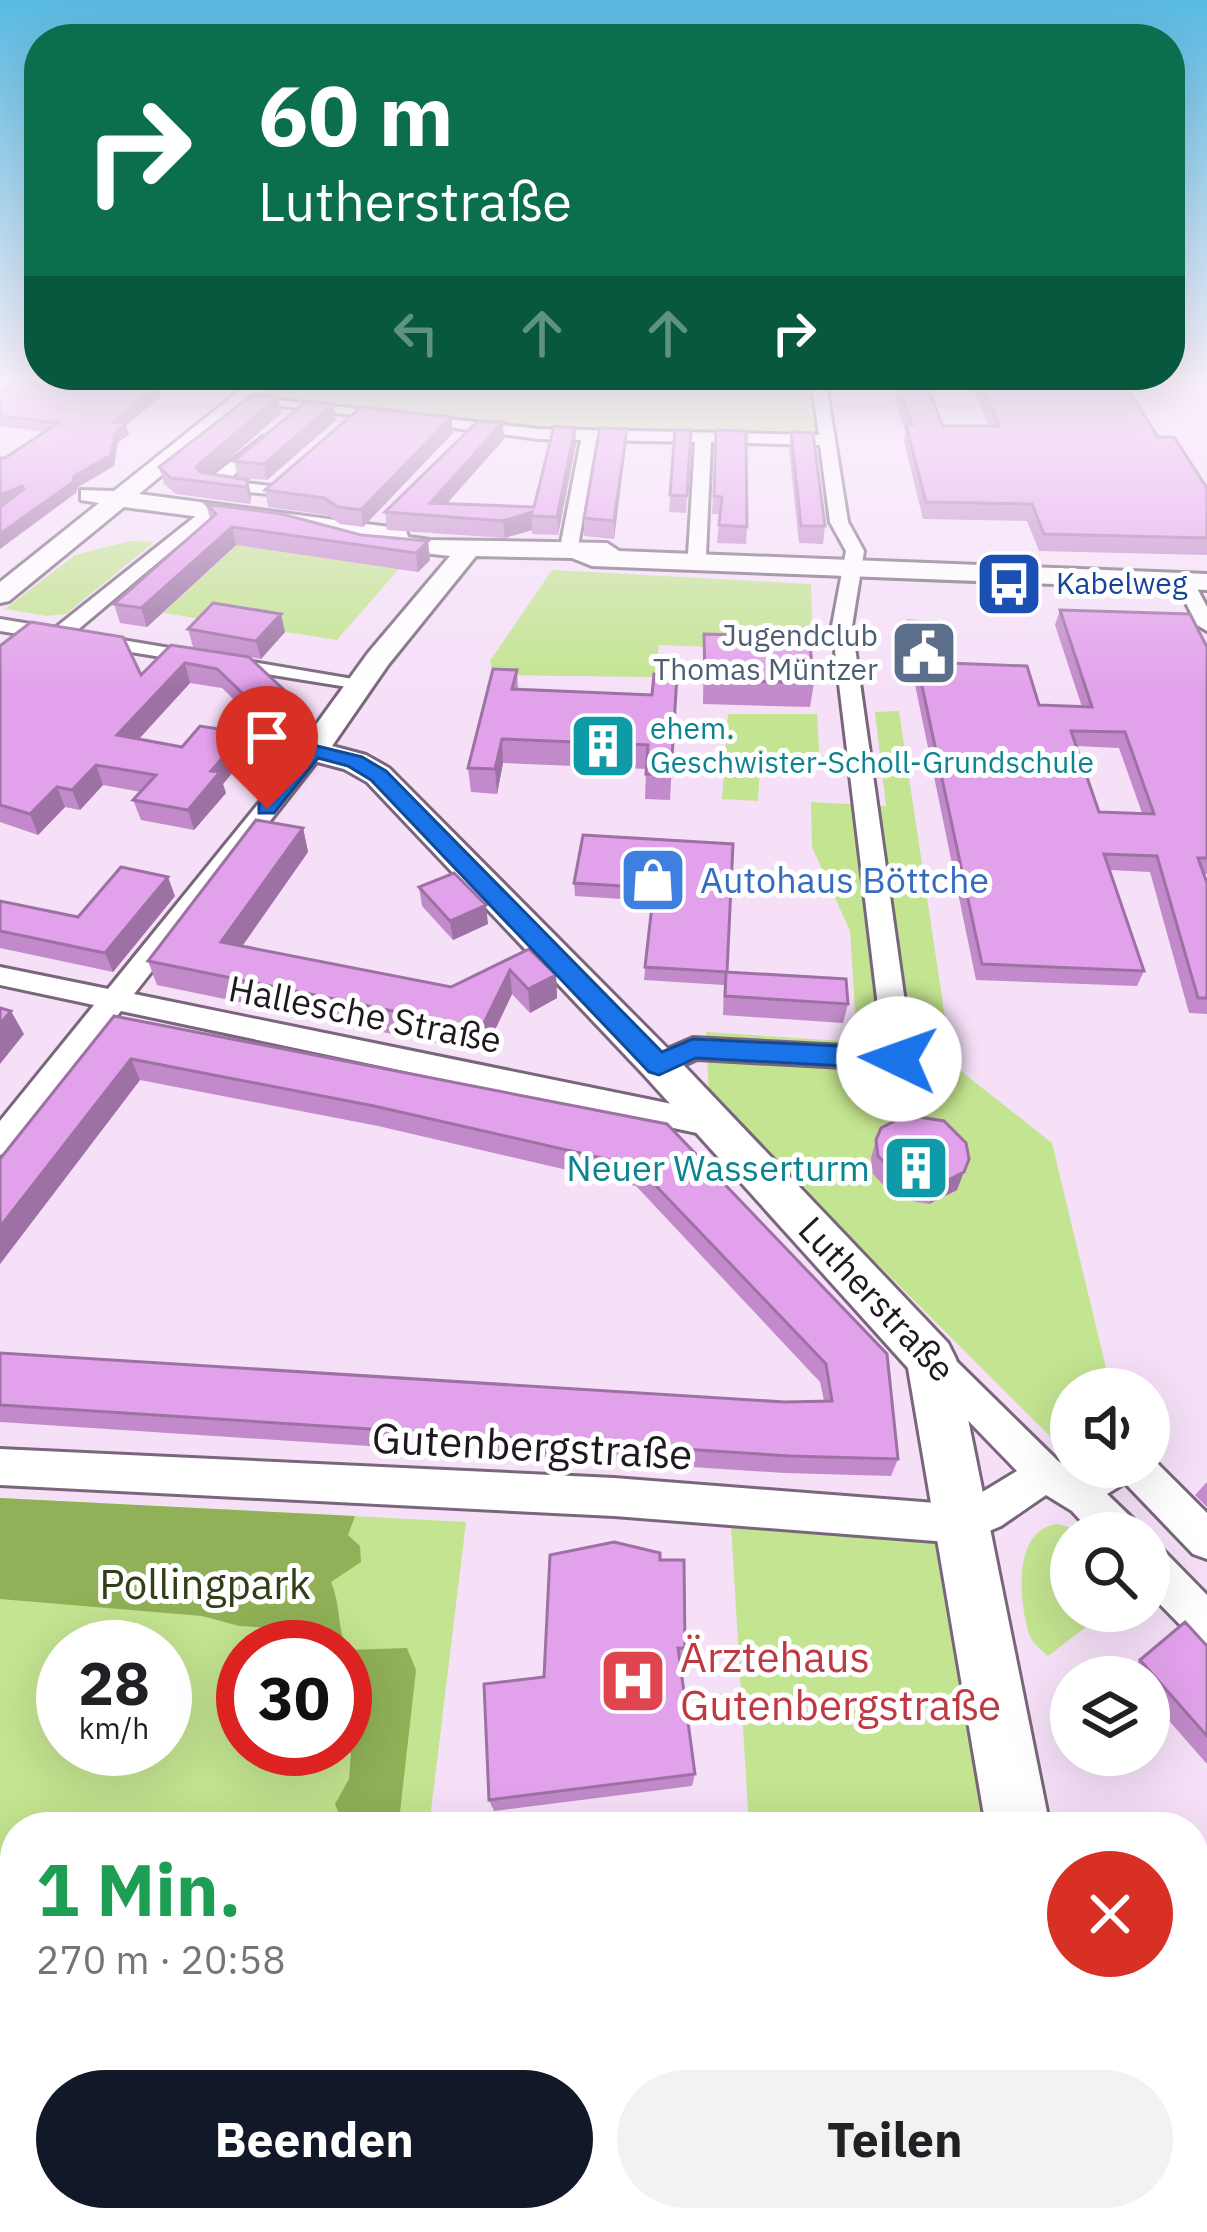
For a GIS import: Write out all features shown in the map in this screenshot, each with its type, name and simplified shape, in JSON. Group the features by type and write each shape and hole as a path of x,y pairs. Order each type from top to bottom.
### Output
{"main road":[{"path":"0,565 109,481"},
{"path":"0,595 138,481"},
{"path":"89,495 297,525 379,526 470,548"},
{"path":"297,525 316,532 430,548 1196,581"},
{"path":"313,751 470,548"},
{"name":"Lutherstraße","path":"313,751 355,762 378,775 659,1065 931,1359"},
{"path":"931,1359 1015,1812"}],"street":[{"path":"216,481 213,484 280,486 244,517"},
{"path":"575,554 584,481"},
{"path":"703,481 703,557"},
{"path":"659,1065 693,1048 899,1059 842,626 854,547 839,522 833,481"},
{"path":"58,635 207,512"},
{"path":"1196,581 1207,625"},
{"path":"0,625 359,686"},
{"path":"0,1143 313,751"},
{"name":"Hallesche Straße","path":"0,976 716,1126"},
{"name":"Lutherstraße","path":"931,1359 1045,1474 1099,1512"},
{"name":"Gutenbergstraße","path":"0,1467 614,1496 961,1524"},
{"path":"961,1524 987,1513 1045,1474"},
{"path":"1085,1498 1086,1488"},
{"path":"1156,1488 1207,1540"},
{"path":"1170,1586 1207,1624"}],"green space":[{"path":"130,541 154,542 66,614 5,609 75,555"},
{"path":"236,545 399,569 337,640 163,613"},
{"path":"552,570 811,584 813,651 659,645 655,677 494,675 490,661"},
{"path":"899,711 952,1064 1052,1143 1106,1368 1050,1368 1050,1436 709,1096 706,1032 857,1042 850,931 812,847 811,802 886,806 875,712"},
{"path":"728,714 817,714 820,768 760,766 758,801 722,799"},
{"name":"Pollingpark","path":"0,1498 466,1522 431,1812 0,1812"},
{"path":"0,1498 355,1516 348,1535 360,1546 361,1562 331,1582 340,1620 202,1616 0,1599"},
{"path":"731,1525 948,1534 988,1812 748,1812"},
{"path":"1050,1526 1050,1632 1079,1632 1048,1656 1029,1634 1022,1586 1026,1553 1042,1529"},
{"path":"407,1648 416,1670 400,1812 338,1812 335,1804 349,1779 372,1776 372,1649"}],"building":[{"path":"0,481 73,481 0,534 0,507 24,489 0,495"},
{"path":"197,481 248,481 246,487"},
{"path":"275,481 389,481 361,510 338,507 324,498 265,490"},
{"path":"417,481 450,481 430,503 534,507 540,481 564,481 557,517 531,516 532,512 503,521 385,512"},
{"path":"591,481 620,481 614,521 584,518"},
{"path":"671,481 688,481 687,496 670,495"},
{"path":"714,481 747,481 747,527 719,525 722,497 714,496"},
{"path":"796,481 819,481 825,526 801,526"},
{"path":"921,481 1203,481 1207,488 1207,538 1044,534 1032,504 926,502"},
{"path":"206,504 282,514 361,535 428,541 416,553 232,527 141,608 114,604 216,514"},
{"path":"213,603 281,614 256,641 188,629"},
{"path":"1060,610 1190,614 1207,647 1207,858 1198,858 1207,883 1207,998 1198,998 1157,856 1104,854 1144,971 982,964 908,621 938,622 948,663 1027,666 1039,705 1092,707","holes":["1071,731 1125,732 1154,814 1099,812"]},
{"path":"31,622 123,637 141,675 171,645 249,657 299,704 273,737 237,731 258,708 217,669 185,663 117,735 182,747 200,726 244,733 211,771 220,772 188,810 133,800 156,775 96,765 72,790 57,787 30,814 0,805 0,646"},
{"path":"704,634 809,637 814,683 705,680"},
{"path":"493,669 517,670 512,689 652,695 654,674 677,675 671,775 646,774 648,745 502,739 495,769 468,768"},
{"path":"256,820 303,828 221,942 451,987 529,949 556,975 528,989 510,970 481,1029 148,961"},
{"path":"583,835 733,844 727,972 645,967 654,888 574,883"},
{"path":"121,867 168,877 105,953 0,931 0,901 78,917"},
{"path":"454,873 486,905 450,921 419,887"},
{"path":"726,972 846,979 848,1004 725,996"},
{"path":"114,1016 667,1124 887,1354 898,1459 0,1405 0,1353 784,1402 832,1401 826,1364 637,1166 374,1106 131,1059 0,1227 0,1159"},
{"name":"Neuer Wasserturm","path":"906,1115 944,1121 966,1143 969,1159 964,1172 936,1186 901,1179 878,1156 876,1140 881,1128"},
{"name":"Ärztehaus Gutenbergstraße","path":"614,1542 660,1553 660,1560 684,1560 685,1648 678,1648 695,1774 489,1800 484,1684 544,1677 550,1555"},
{"path":"1185,1622 1207,1646 1207,1736 1170,1694 1170,1656 1145,1656"}],"place":[{"name":"Kabelweg","path":"1009,584"},
{"name":"Jugendclub Thomas Müntzer","path":"924,653"},
{"name":"ehem. Geschwister-Scholl-Grundschule","path":"603,746"},
{"name":"Autohaus Böttche","path":"653,880"},
{"name":"Neuer Wasserturm","path":"916,1168"},
{"name":"Ärztehaus Gutenbergstraße","path":"633,1681"}],"route":[{"path":"267,809 313,751 337,755 378,775 659,1065 693,1048 899,1059"}]}
